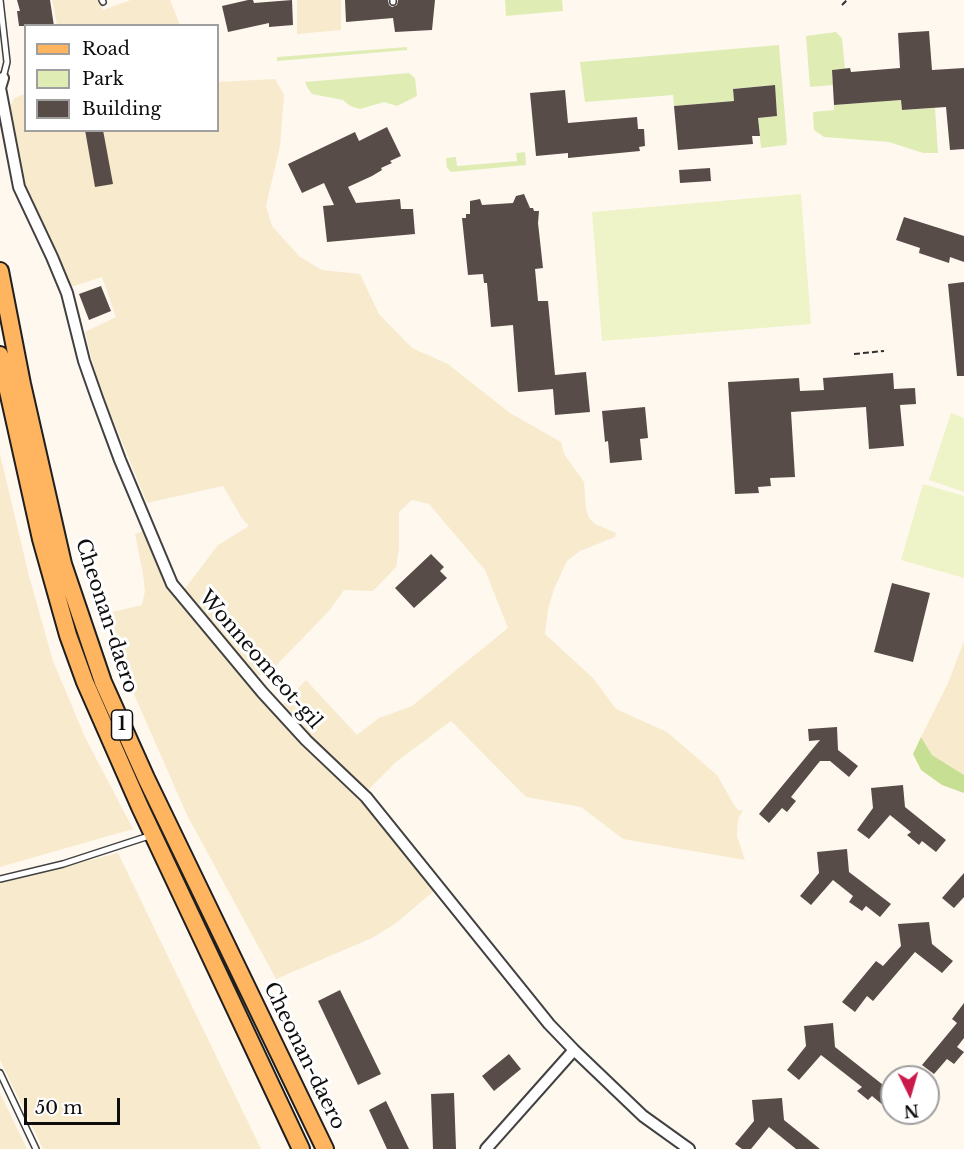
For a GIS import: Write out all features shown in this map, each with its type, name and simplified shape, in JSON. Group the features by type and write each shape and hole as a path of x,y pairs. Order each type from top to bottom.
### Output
{"main road":[{"name":"Cheonan-daero","path":"0,271 22,384 63,564 103,682 146,778 325,1149"},
{"name":"Cheonan-daero","path":"0,355 41,539 68,635 109,739 301,1149"}],"street":[{"name":"Wonneomeot-gil","path":"3,78 0,88 20,187 67,293 84,362 120,460 172,584 269,700 306,740 366,797 549,1024 643,1116 689,1149"},
{"path":"486,1149 574,1050"}],"lane":[{"path":"0,0 7,62 3,78"},
{"path":"0,879 63,864 153,834"},
{"path":"0,1073 36,1149"}],"path":[{"path":"842,5 847,0"},
{"path":"854,354 884,351"}],"shaded area":[{"path":"52,0 99,0 103,10 131,0 170,0 180,24 57,24"},
{"path":"297,0 341,0 341,30 297,34"},
{"path":"275,79 284,95 280,146 266,206 272,226 300,257 322,270 360,274 379,314 412,348 448,364 510,413 561,442 564,454 584,482 589,518 595,524 616,533 615,537 580,551 567,561 554,589 548,609 545,634 593,678 616,709 667,732 717,775 734,805 739,811 743,810 738,819 737,836 745,860 623,839 581,807 526,797 451,721 396,762 368,790 331,757 282,705 306,680 357,735 379,718 412,706 508,628 485,570 429,504 412,500 399,512 399,548 396,567 373,591 344,590 329,611 267,675 252,675 183,591 218,545 249,526 241,517 223,486 147,503 98,383 85,332 116,317 102,277 68,288 21,183 10,106 14,98 24,94 24,132 219,132 219,82"},
{"path":"0,454 29,576 53,661 85,737 133,829 0,867"},
{"path":"145,530 170,588 288,728 372,811 435,890 395,924 372,938 276,979 187,815 126,676 109,613 142,605 145,591 135,534"},
{"path":"964,641 964,775 932,755 921,737 948,683"},
{"path":"118,853 261,1149 43,1149 0,1060 0,883"},
{"path":"0,1093 27,1149 0,1149"}],"green space":[{"path":"505,0 562,0 563,11 506,16"},
{"path":"836,32 842,38 845,69 832,70 833,85 810,87 806,36"},
{"path":"779,45 786,145 761,148 758,118 777,116 774,85 733,89 734,101 674,106 673,95 585,102 580,62"},
{"path":"407,47 407,50 277,61 277,57"},
{"path":"409,73 415,78 417,96 397,106 384,102 360,109 350,106 343,100 312,94 305,82"},
{"path":"901,100 902,110 935,108 938,153 923,153 889,142 824,137 814,130 813,112 834,110 834,105"},
{"path":"525,152 526,165 451,172 447,168 446,158 456,157 457,166 517,161 516,153"},
{"path":"801,194 811,324 602,341 592,212"},
{"path":"951,413 964,418 964,492 929,480"},
{"path":"923,484 964,496 964,578 901,560"},
{"path":"921,737 932,755 964,775 964,793 942,785 921,770 913,754"}],"building":[{"path":"17,0 50,0 54,24 19,26 17,11 20,11"},
{"path":"253,0 254,3 292,0 293,25 269,27 269,23 228,32 222,6"},
{"path":"345,0 388,0 392,7 397,5 398,0 435,0 432,30 395,32 393,18 346,22"},
{"path":"929,31 932,70 964,68 964,149 950,150 946,107 902,110 901,100 834,105 832,70 850,68 851,72 900,68 898,33"},
{"path":"775,85 777,116 758,118 760,136 752,136 753,144 678,150 674,106 734,101 733,89"},
{"path":"565,90 568,123 637,117 638,129 644,129 645,146 639,147 640,151 568,158 568,153 536,156 530,93"},
{"path":"387,127 401,156 390,161 392,163 381,168 382,170 372,176 348,187 356,203 400,199 401,209 413,209 415,234 327,242 323,206 334,205 324,183 302,193 288,164 355,132 359,141"},
{"path":"85,132 103,132 113,184 95,187"},
{"path":"710,168 711,181 680,183 679,170"},
{"path":"524,194 530,208 539,211 538,223 543,268 535,269 538,301 548,301 555,375 586,372 590,412 555,415 553,389 518,392 513,325 491,327 487,283 484,283 483,274 468,275 462,218 470,214 470,201 480,199 482,205 513,203 516,196"},
{"path":"904,217 964,236 964,262 950,257 949,263 919,253 920,248 896,240"},
{"path":"964,282 964,376 957,376 948,284"},
{"path":"101,286 111,311 89,320 79,294"},
{"path":"893,373 894,389 915,388 916,404 900,405 904,446 869,449 866,407 791,412 795,477 770,478 771,486 758,487 759,493 735,494 728,382 799,378 800,391 824,390 823,378"},
{"path":"645,407 648,438 640,439 642,460 610,463 602,411"},
{"path":"431,554 444,567 440,571 447,578 414,608 395,588"},
{"path":"892,583 930,593 913,662 874,652"},
{"path":"837,727 838,750 858,766 849,777 830,761 820,761 791,797 796,801 787,812 782,808 769,823 759,814 820,740 809,741 808,729"},
{"path":"903,785 905,807 946,840 936,852 922,841 919,845 907,835 911,832 890,815 869,839 857,830 873,808 871,788"},
{"path":"847,849 849,872 891,904 880,917 866,906 862,911 849,902 853,896 833,880 811,905 800,896 819,873 817,852"},
{"path":"964,873 964,897 954,908 942,898"},
{"path":"929,922 932,944 953,961 942,973 915,952 873,1001 867,996 855,1012 842,1002 876,961 883,966 901,946 898,924"},
{"path":"340,990 381,1074 358,1085 318,1001"},
{"path":"964,1003 964,1038 957,1047 964,1052 954,1064 947,1059 940,1067 940,1065 922,1065 957,1023 952,1019"},
{"path":"833,1023 835,1047 880,1083 880,1103 872,1096 868,1100 857,1091 862,1087 821,1055 799,1080 787,1070 806,1046 804,1026"},
{"path":"509,1054 521,1069 494,1091 482,1076"},
{"path":"454,1093 456,1149 433,1149 431,1094"},
{"path":"782,1098 784,1120 820,1149 796,1149 769,1127 751,1149 742,1149 735,1144 754,1121 752,1100"},
{"path":"386,1101 409,1149 387,1149 369,1110"}]}
